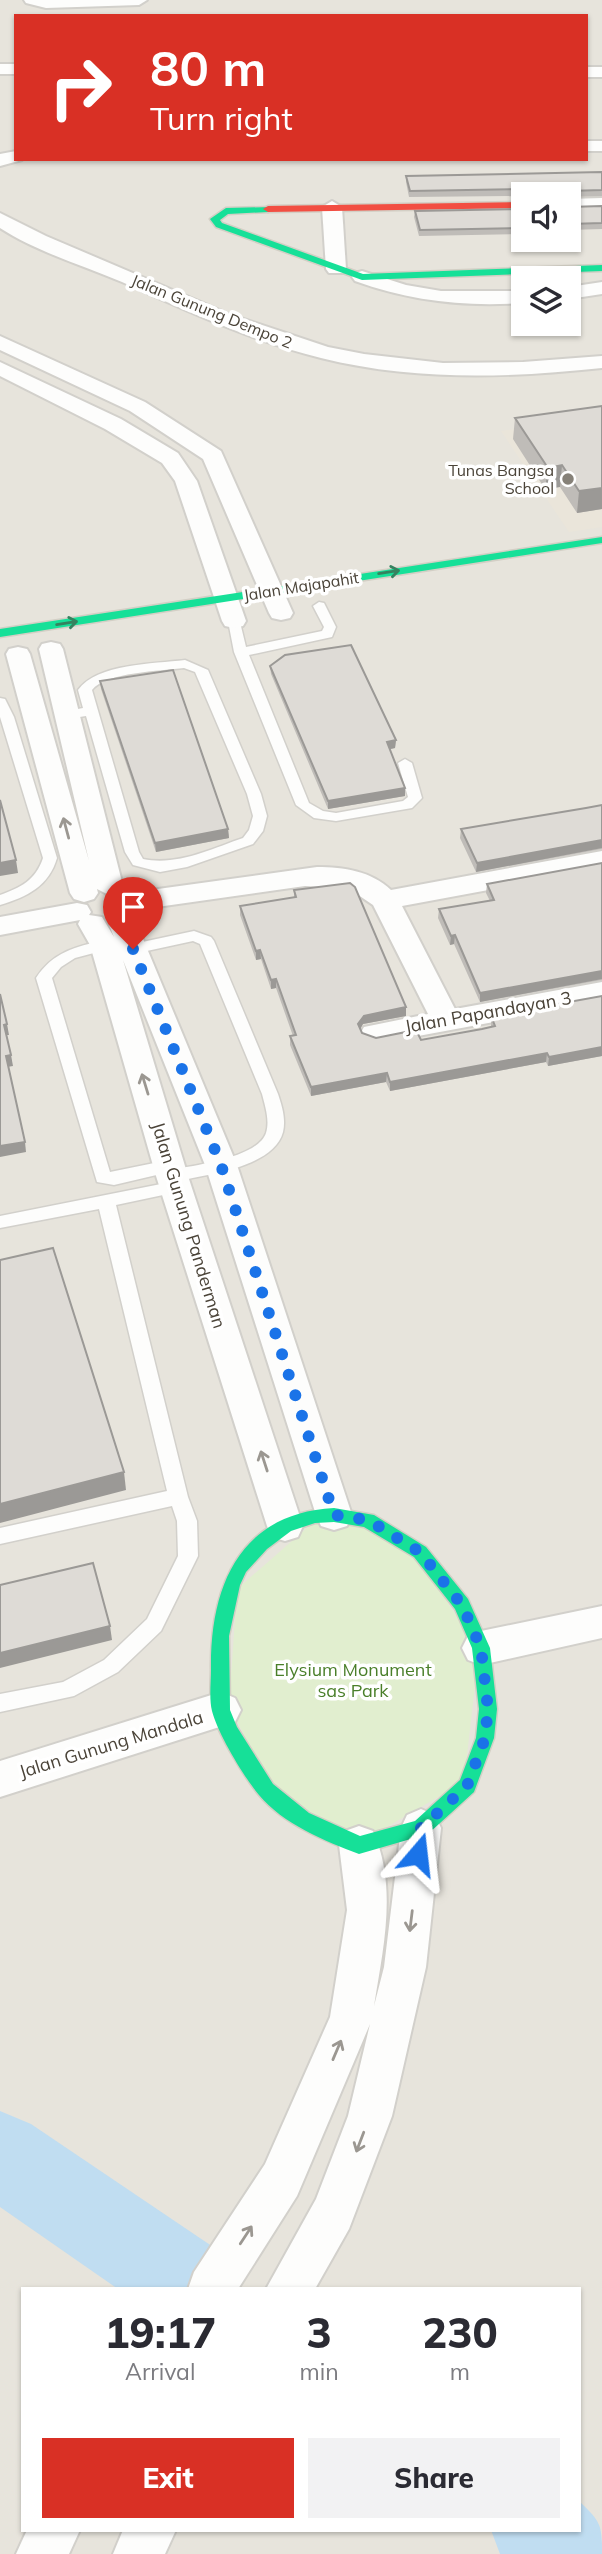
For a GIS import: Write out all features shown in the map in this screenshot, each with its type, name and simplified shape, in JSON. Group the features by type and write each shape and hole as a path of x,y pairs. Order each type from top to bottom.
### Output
{"street":[{"path":"32,0 46,3 139,0"},
{"path":"581,205 602,204"},
{"path":"511,205 237,210 226,211 215,219 219,225 391,288 443,299 511,298"},
{"path":"332,207 336,269"},
{"name":"Jalan Gunung Dempo 2","path":"0,219 198,309 288,343 349,358 435,369 535,370 602,362"},
{"path":"362,277 602,268"},
{"path":"581,291 602,288"},
{"path":"0,342 149,413 192,439 213,456 271,590 300,610"},
{"path":"0,368 113,424 170,458 186,481 223,598 233,621"},
{"name":"Jalan Majapahit","path":"0,633 602,540"},
{"name":"Jalan Gunung Panderman","path":"34,652 79,713 107,916 221,1165 334,1515"},
{"name":"Jalan Gunung Panderman","path":"34,652 107,916 172,1176 285,1526"},
{"path":"385,900 602,860"},
{"path":"0,926 107,916 331,875 372,886 385,900 445,1019"},
{"name":"Jalan Papandayan 3","path":"375,1034 602,992"},
{"path":"334,1515 368,1520 420,1552 462,1605 481,1648 488,1709 485,1738 467,1786 421,1828 359,1845 302,1819 266,1790 229,1731 221,1710 220,1636 231,1584 240,1567 261,1545 285,1526 316,1516 334,1515"},
{"path":"481,1648 602,1622"},
{"name":"Jalan Gunung Mandala","path":"0,1779 221,1710"},
{"path":"290,2287 333,2213 370,2116 405,1966 421,1828"},
{"path":"212,2287 281,2180 351,2018 368,1910 359,1845"},
{"path":"40,2554 54,2532"},
{"path":"138,2554 151,2532"}],"lane":[{"path":"241,652 327,634 330,627 300,610"},
{"path":"233,621 241,652 303,805 319,815 336,817 407,805 415,798 405,763"},
{"path":"186,664 201,670 254,794 260,816 256,831 248,841 187,862 160,867 138,862 79,713 85,690 92,681 106,675 186,664"},
{"path":"0,702 50,858 48,872 33,887 0,901"},
{"path":"0,1222 106,1200 172,1176 256,1154 273,1141 277,1120 270,1094 206,941 107,916 66,955 51,964 44,978 103,1178 114,1180 172,1176"},
{"path":"0,1703 67,1690 111,1666 154,1625 188,1556 187,1521 178,1497 106,1200"},
{"path":"0,1536 178,1497"}],"shaded area":[{"path":"0,0 602,0 602,2554 0,2554"},
{"name":"Tunas Bangsa School","path":"602,417 602,527 569,532 501,431"}],"green space":[{"name":"Elysium Monument sas Park","path":"317,1519 368,1527 422,1564 479,1650 464,1782 361,1842 272,1789 229,1706 237,1589"}],"building":[{"path":"602,172 602,190 581,191 581,182 511,182 511,189 410,191 406,176"},
{"path":"602,206 602,223 581,224 581,207"},
{"path":"511,209 511,228 420,230 415,211"},
{"path":"602,406 602,488 579,491 562,465 548,468 515,418"},
{"path":"351,645 396,740 387,742 405,788 328,801 270,666 285,655"},
{"path":"173,670 228,829 155,843 100,681"},
{"path":"0,800 16,860 0,863"},
{"path":"602,805 602,840 477,863 461,829 586,808"},
{"path":"602,863 602,971 480,993 455,935 451,936 439,909 494,900 487,884"},
{"path":"350,883 355,887 406,1007 364,1016 358,1024 362,1033 376,1038 416,1030 421,1040 495,1026 491,1016 602,996 602,1047 549,1057 547,1053 390,1082 387,1073 311,1087 290,1036 296,1035 276,979 271,980 260,950 256,951 240,906 296,897 294,890"},
{"path":"0,994 11,1055 6,1056 25,1142 0,1146"},
{"path":"53,1248 124,1472 0,1504 0,1260"},
{"path":"93,1563 110,1626 0,1653 0,1585"}],"waterway":[{"path":"0,2155 193,2287"},
{"path":"541,2532 564,2554"}],"traffic: fast":[{"path":"268,209 226,211 215,219 219,225 362,277 602,268"},
{"path":"0,633 602,540"},
{"path":"334,1515 368,1520 420,1552 462,1604 481,1648 488,1709 485,1738 467,1786 421,1828 359,1845 302,1819 266,1790 229,1731 221,1710 220,1636 231,1584 240,1567 261,1544 285,1526 315,1516 334,1515"}],"traffic: jam":[{"path":"268,209 511,205"}],"place":[{"name":"Tunas Bangsa School","path":"568,479"}],"route":[{"path":"133,949 221,1165 334,1515 368,1520 420,1552 462,1605 481,1648 488,1709 485,1738 467,1786 421,1828 418,1854"}]}
